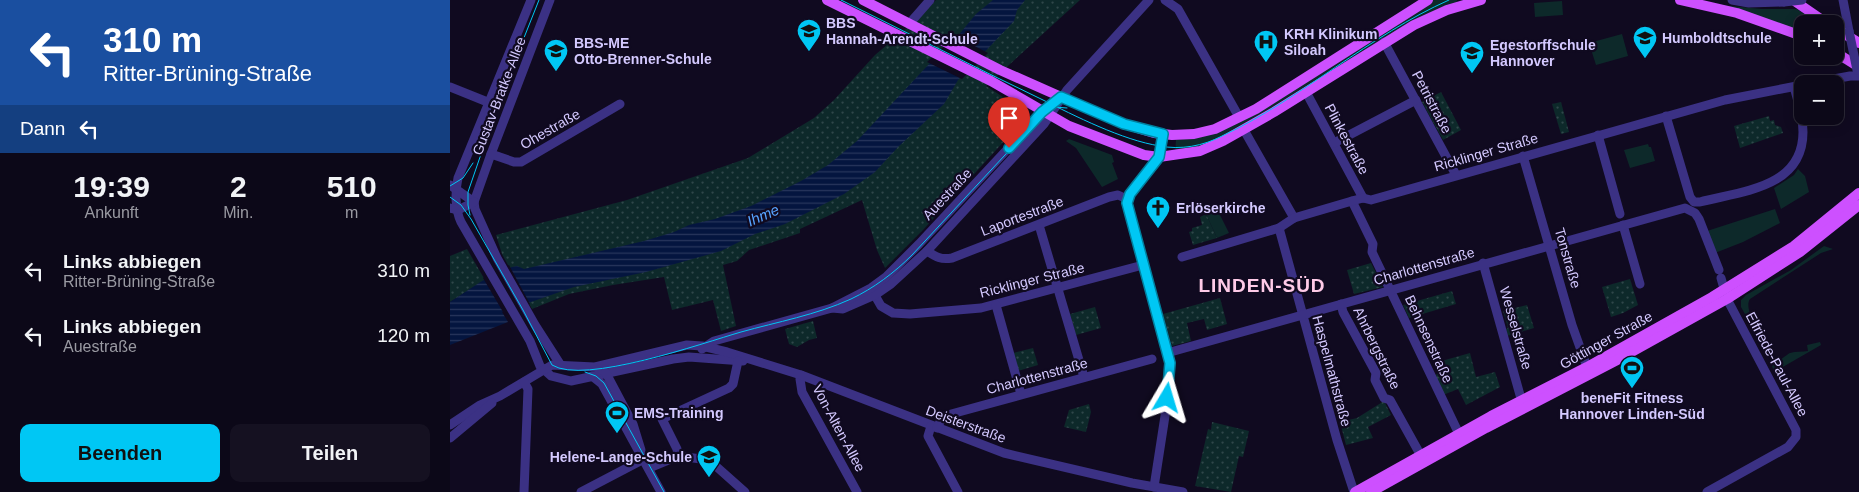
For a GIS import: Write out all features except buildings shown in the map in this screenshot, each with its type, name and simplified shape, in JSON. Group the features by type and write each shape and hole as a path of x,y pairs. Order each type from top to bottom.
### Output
{"main road":[{"path":"827,0 991,81 1069,126 1113,144 1159,157 1200,151 1244,130 1384,42 1436,14 1477,0"},
{"path":"863,0 1000,70 1124,124 1163,134 1182,135 1203,132 1224,125 1239,117 1278,95 1428,0"},
{"path":"1680,0 1737,13 1794,33"},
{"path":"1788,1 1812,15"},
{"path":"1844,34 1859,43"},
{"path":"1844,60 1858,73"},
{"name":"Göttinger Straße","path":"1371,492 1477,433 1621,358 1725,294 1794,246 1859,193"},
{"name":"Göttinger Straße","path":"1355,492 1420,454 1725,294 1800,252 1859,205"}],"street":[{"name":"Gustav-Bratke-Allee","path":"530,0 490,103 453,187 454,209 460,222 530,341 544,370"},
{"name":"Gustav-Bratke-Allee","path":"474,202 490,154 550,0"},
{"path":"909,24 930,0"},
{"name":"Auestraße","path":"873,292 1046,114 1149,0"},
{"path":"1165,0 1178,9 1239,117"},
{"path":"1732,0 1749,3 1803,0"},
{"path":"1843,0 1858,73 1844,77"},
{"name":"Petristraße","path":"1384,42 1456,175"},
{"path":"450,87 490,103"},
{"name":"Ricklinger Straße","path":"1182,256 1279,228 1294,218 1352,201 1363,198 1371,200 1725,100 1794,87"},
{"name":"Plinkestraße","path":"1306,92 1363,198"},
{"path":"1334,143 1416,100"},
{"name":"Ohestraße","path":"490,154 514,162 520,162 620,104"},
{"name":"Auestraße","path":"873,292 891,284 927,250 1044,124 1046,114"},
{"path":"1666,116 1692,206 1699,219 1720,274 1725,294"},
{"name":"Charlottenstraße","path":"1167,353 1483,263 1623,226 1765,184 1778,179 1790,169 1798,157 1802,125"},
{"path":"1244,130 1294,218"},
{"path":"1154,487 1170,375 1167,353 1142,265 1127,207 1127,199 1159,157 1163,134"},
{"path":"1598,135 1620,214"},
{"name":"Tonstraße","path":"1523,156 1572,325 1587,367"},
{"path":"453,187 474,202 475,209 490,242 525,308 560,364"},
{"name":"Laportestraße","path":"927,250 937,258 952,258 1114,195 1127,199"},
{"name":"Behnsenstraße","path":"1352,201 1372,244 1372,252 1459,434"},
{"path":"454,209 474,202"},
{"path":"1039,224 1084,377"},
{"path":"1623,226 1640,284"},
{"name":"Haspelmathstraße","path":"1279,228 1337,440 1355,492"},
{"name":"Wesselstraße","path":"1483,263 1523,400"},
{"name":"Ricklinger Straße","path":"873,292 884,308 897,314 910,314 996,305 1142,265"},
{"path":"689,357 720,339 832,308 873,292"},
{"name":"Elfriede-Paul-Allee","path":"1706,492 1788,447 1796,437 1796,430 1725,294"},
{"name":"Ahrbergstraße","path":"1341,304 1343,312 1376,373 1375,380 1384,398 1390,400 1420,454"},
{"path":"996,305 1020,394"},
{"name":"Deisterstraße","path":"595,373 687,345 704,347 802,376 1004,453 1178,492"},
{"name":"Deisterstraße","path":"595,373 606,373 689,357 755,362"},
{"name":"Charlottenstraße","path":"934,427 944,416 1152,359"},
{"path":"678,456 677,448 662,419 729,388 733,384 738,360"},
{"path":"450,425 480,404 500,396 552,365 560,364 595,373 661,492"},
{"path":"544,370 551,376 570,381 595,373"},
{"path":"606,373 633,424 643,457"},
{"name":"Von-Alten-Allee","path":"802,376 800,379 802,392 857,492"},
{"path":"524,382 528,389 524,492"},
{"path":"450,438 500,396"},
{"path":"934,427 928,436 958,492"},
{"path":"649,468 678,456 711,461 745,492"},
{"path":"581,492 643,457"},
{"path":"1126,492 1132,483"}],"green space":[{"path":"936,0 1080,0 986,86 1029,114 923,230 885,268 877,250 862,200 800,229 800,233 749,250 737,261 723,265 736,326 721,331 713,300 672,310 664,277 569,294 532,309 502,254 496,235 627,200 748,158 814,118 834,100 875,55 920,17"},
{"path":"1433,0 1457,0 1457,2 1437,9 1276,107 1205,146 1175,152 1176,140 1206,136"},
{"path":"1562,1 1563,15 1535,17 1534,3"},
{"path":"1720,5 1762,9 1797,9 1806,15 1794,15 1794,30"},
{"path":"1622,34 1628,56 1596,65 1589,43"},
{"path":"1441,92 1461,130 1443,140 1422,102"},
{"path":"1561,102 1569,132 1561,134 1552,104"},
{"path":"1769,116 1770,121 1774,120 1775,125 1781,127 1783,133 1740,148 1734,126"},
{"path":"1069,139 1112,155 1114,162 1112,163 1118,179 1102,187 1076,148 1066,141"},
{"path":"1648,144 1651,147 1655,161 1630,168 1624,150"},
{"path":"1798,169 1805,176 1809,192 1781,209 1774,188 1794,175"},
{"path":"1217,209 1229,233 1217,238 1206,214"},
{"path":"1775,209 1780,223 1743,242 1715,253 1707,231"},
{"path":"1206,214 1217,238 1193,245 1189,232 1192,231 1192,228 1202,225 1200,217"},
{"path":"1824,246 1833,249 1821,253 1750,299 1748,304 1749,310 1755,326 1772,352 1770,358 1741,307 1741,300 1746,295 1791,270"},
{"path":"467,249 485,280 450,302 450,256"},
{"path":"1371,263 1383,287 1354,294 1347,270"},
{"path":"1630,279 1638,305 1611,317 1602,287"},
{"path":"1452,291 1456,304 1409,318 1403,305"},
{"path":"1220,298 1227,324 1207,330 1204,319 1187,323 1191,341 1172,346 1163,314"},
{"path":"1527,305 1534,328 1507,336 1506,329 1508,328 1503,311"},
{"path":"1095,307 1101,328 1076,335 1070,314"},
{"path":"813,321 817,338 797,347 789,344 785,329"},
{"path":"1820,342 1821,345 1774,372 1772,366 1788,354 1808,351 1807,345"},
{"path":"1033,348 1038,365 1018,371 1013,353"},
{"path":"1470,353 1476,377 1495,372 1500,387 1466,405 1458,389 1443,395 1434,376 1442,371 1438,362"},
{"path":"1384,401 1391,415 1368,427 1373,438 1346,445 1340,422 1357,418"},
{"path":"1089,404 1091,412 1086,432 1064,427 1069,410"},
{"path":"1212,422 1249,431 1243,457 1239,456 1231,492 1195,486 1208,429 1211,430"}],"water":[{"name":"Ihme","path":"993,0 1025,0 1017,10 1014,21 958,80 944,104 898,147 875,172 844,194 785,224 755,234 721,251 646,272 574,287 502,312 508,322 450,345 450,302 482,281 512,267 517,266 524,269 644,241 674,232 689,225 715,219 751,206 828,165 857,141 930,63 947,49 976,14"}],"pier":[{"path":"955,36 988,53 962,79 927,62"},
{"path":"509,265 530,304 505,313 506,317 483,278"}],"tram line":[{"path":"470,215 468,192 502,93 539,0"},
{"path":"841,0 1099,127 1130,139 1176,148 1207,142 1251,121 1391,31 1449,0"},
{"path":"450,197 461,205 471,219 552,365 568,370 590,370 673,353 741,332 810,314 838,305 868,290 891,274 912,255 1044,113 1054,107 1067,108"},
{"path":"450,186 463,178 473,163"},
{"path":"585,372 596,376 604,383 664,492"}],"place":[{"name":"BBS Hannah-Arendt-Schule","path":"809,52"},
{"name":"Humboldtschule","path":"1645,59"},
{"name":"KRH Klinikum Siloah","path":"1266,63"},
{"name":"BBS-ME Otto-Brenner-Schule","path":"556,72"},
{"name":"Egestorffschule Hannover","path":"1472,74"},
{"name":"Erlöserkirche","path":"1158,229"},
{"name":"beneFit Fitness Hannover Linden-Süd","path":"1632,389"},
{"name":"EMS-Training","path":"617,434"},
{"name":"Helene-Lange-Schule","path":"709,478"}],"district":[{"name":"LINDEN-SÜD","path":"1262,285"}],"route":[{"path":"1009,148 1042,112 1061,97 1124,124 1163,134 1159,157 1130,194 1127,199 1127,207 1170,363 1167,398"}]}
